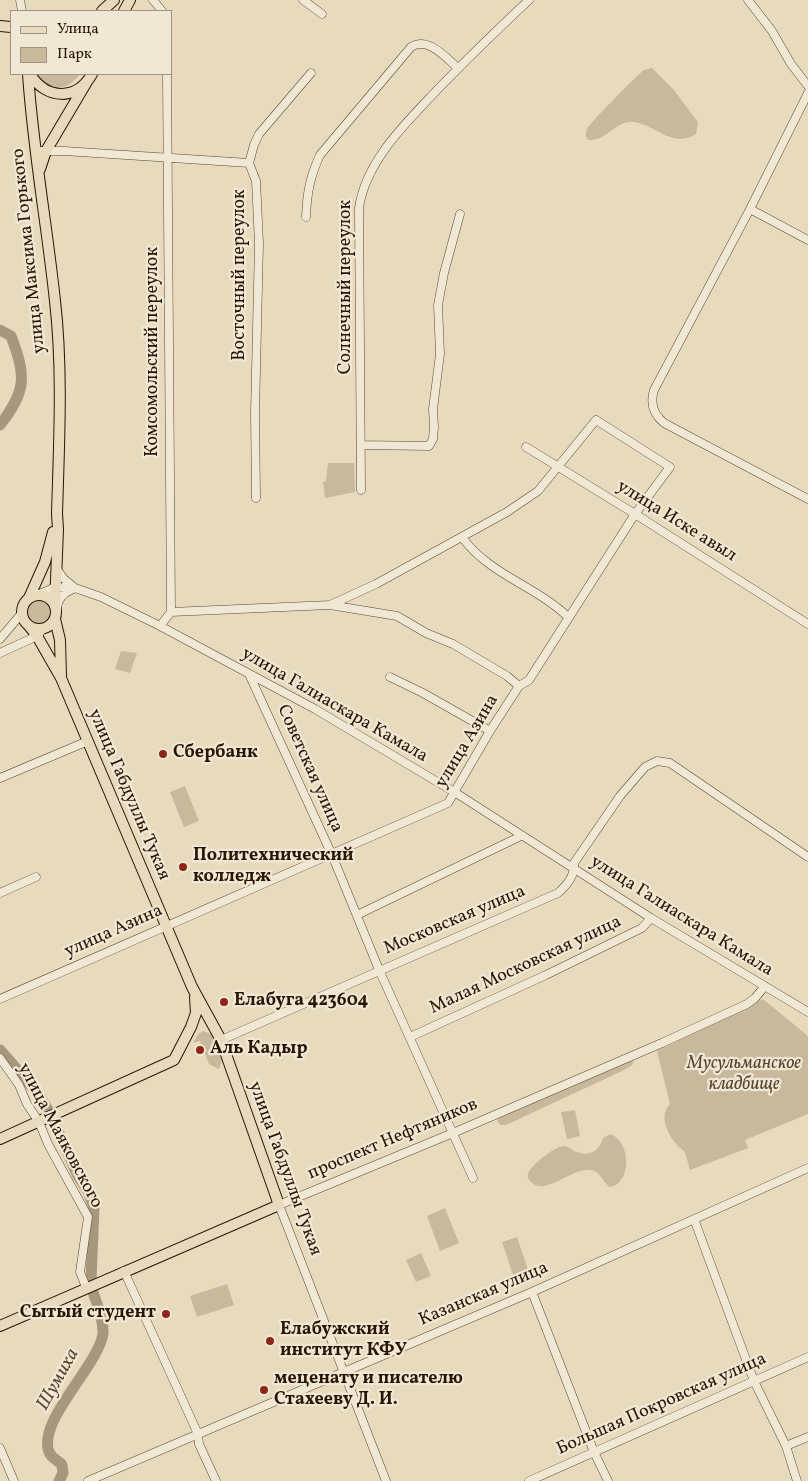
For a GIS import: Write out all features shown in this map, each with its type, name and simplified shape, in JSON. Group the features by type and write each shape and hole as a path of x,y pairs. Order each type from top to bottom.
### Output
{"main road":[{"path":"103,10 114,0"},
{"name":"улица Максима Горького","path":"22,613 22,607 33,596 51,544 56,514 58,458 55,302 38,178 41,161 30,75"},
{"path":"31,75 37,84 47,91 58,94 69,93 80,88 90,77"},
{"path":"40,152 90,77"},
{"name":"улица Максима Горького","path":"55,611 58,529 56,514"},
{"path":"22,613 24,620 29,626 40,633 52,624 55,611 48,597 33,596"},
{"name":"улица Габдуллы Тукая","path":"55,611 60,640 61,678"},
{"name":"улица Габдуллы Тукая","path":"40,633 192,986 220,1040 279,1205"},
{"path":"0,1139 174,1060 196,1013 197,1002 192,986"},
{"path":"191,1027 207,1022 215,1029"},
{"name":"проспект Нефтяников","path":"0,1326 279,1205"}],"street":[{"path":"303,0 322,14"},
{"name":"Солнечный переулок","path":"361,490 359,208 361,196 373,167 408,121 458,68 529,0"},
{"path":"748,0 772,31 791,64 808,86"},
{"path":"306,217 307,191 320,154 411,47 423,43 430,46 458,68"},
{"name":"Восточный переулок","path":"256,498 259,244 256,181 249,163 259,134 311,73"},
{"name":"Комсомольский переулок","path":"167,75 171,612"},
{"path":"808,93 750,210 652,397 653,409 664,422 808,499"},
{"path":"40,152 64,151 249,163"},
{"path":"750,210 808,240"},
{"path":"362,446 429,446 433,439 433,409 440,354 438,305 444,273 460,214"},
{"name":"улица Азина","path":"0,998 448,803 456,793 490,731 519,686 529,680 635,514 670,468 596,420 558,466"},
{"name":"улица Иске авыл","path":"526,447 808,624"},
{"path":"330,605 376,584 508,512 538,491 558,466"},
{"path":"462,537 478,556 555,606 568,617"},
{"path":"55,611 62,596 75,588 61,577 56,568"},
{"name":"улица Галиаскара Камала","path":"33,596 56,587 75,588 101,597 250,674 315,709 456,793 651,918 808,1012"},
{"path":"160,626 171,612 330,605 396,616 426,633 452,644 506,676 519,686"},
{"path":"0,639 22,613"},
{"path":"0,654 40,633"},
{"name":"Советская улица","path":"250,674 332,855 380,972 452,1134 474,1178"},
{"path":"390,677 423,693 490,731"},
{"path":"0,778 88,741"},
{"name":"Московская улица","path":"220,1040 552,897 565,887 573,875 574,863 620,796 645,767 657,761 670,762 808,857"},
{"path":"357,915 521,836"},
{"path":"0,893 36,877"},
{"name":"Малая Московская улица","path":"410,1037 546,975 642,928 651,918"},
{"name":"проспект Нефтяников","path":"279,1205 452,1134 746,1004 755,998 765,986"},
{"name":"улица Маяковского","path":"0,1058 19,1085 27,1104 39,1122 48,1144 88,1217 80,1272 86,1288"},
{"name":"Казанская улица","path":"88,1481 532,1292 808,1168"},
{"name":"улица Габдуллы Тукая","path":"279,1205 386,1481"},
{"path":"694,1220 754,1381 786,1446 797,1481"},
{"path":"124,1271 198,1434 199,1444 216,1481"},
{"path":"532,1292 594,1452 608,1481"},
{"name":"Большая Покровская улица","path":"528,1481 808,1357"},
{"path":"786,1446 808,1437"},
{"path":"0,1448 14,1481"}],"green space":[{"path":"652,68 673,89 698,122 696,134 688,138 672,138 642,124 627,122 616,127 601,138 588,140 586,135 587,129 596,118 644,70"},
{"path":"36,75 79,75 69,85 63,87 52,86"},
{"path":"328,463 354,463 355,492 325,498 323,482 326,481"},
{"path":"39,599 48,603 52,612 48,621 39,625 30,621 26,612 30,603"},
{"path":"121,651 137,653 130,673 115,669"},
{"path":"185,786 199,821 184,827 170,792"},
{"name":"Мусульманское кладбище","path":"763,999 808,1036 808,1114 745,1140 748,1148 690,1170 684,1151 674,1142 666,1125 665,1114 670,1104 657,1051"},
{"path":"203,1031 211,1034 222,1061 219,1069 209,1064 200,1041 193,1043 198,1034"},
{"path":"628,1060 634,1062 631,1066 620,1072 506,1125 500,1125 497,1120 500,1116"},
{"path":"575,1110 580,1136 567,1139 561,1112"},
{"path":"611,1134 623,1146 625,1154 625,1172 617,1184 610,1187 597,1173 591,1170 583,1170 543,1186 536,1185 530,1181 528,1175 533,1166 559,1147 565,1146 582,1153 590,1153 600,1146 603,1138"},
{"path":"445,1208 459,1243 440,1251 427,1216"},
{"path":"517,1237 528,1270 513,1275 502,1242"},
{"path":"421,1253 431,1276 416,1282 406,1260"},
{"path":"227,1284 234,1305 197,1317 190,1296"}],"waterway":[{"name":"Шумиха","path":"0,330 11,336 21,373 19,392 15,402 0,425"},
{"name":"Шумиха","path":"0,1050 36,1091 50,1113"},
{"name":"Шумиха","path":"53,1120 78,1176 88,1191 94,1208 91,1280"},
{"name":"Шумиха","path":"59,1481 63,1473 62,1465 50,1454 48,1439 59,1409 91,1362 103,1334 101,1318 93,1292"}],"place":[{"name":"Сбербанк","path":"163,754"},
{"name":"Политехнический колледж","path":"183,867"},
{"name":"Елабуга 423604","path":"224,1002"},
{"name":"Аль Кадыр","path":"200,1050"},
{"name":"Сытый студент","path":"166,1314"},
{"name":"Елабужский институт КФУ","path":"270,1341"},
{"name":"меценату и писателю Стахееву Д. И.","path":"264,1390"}]}
